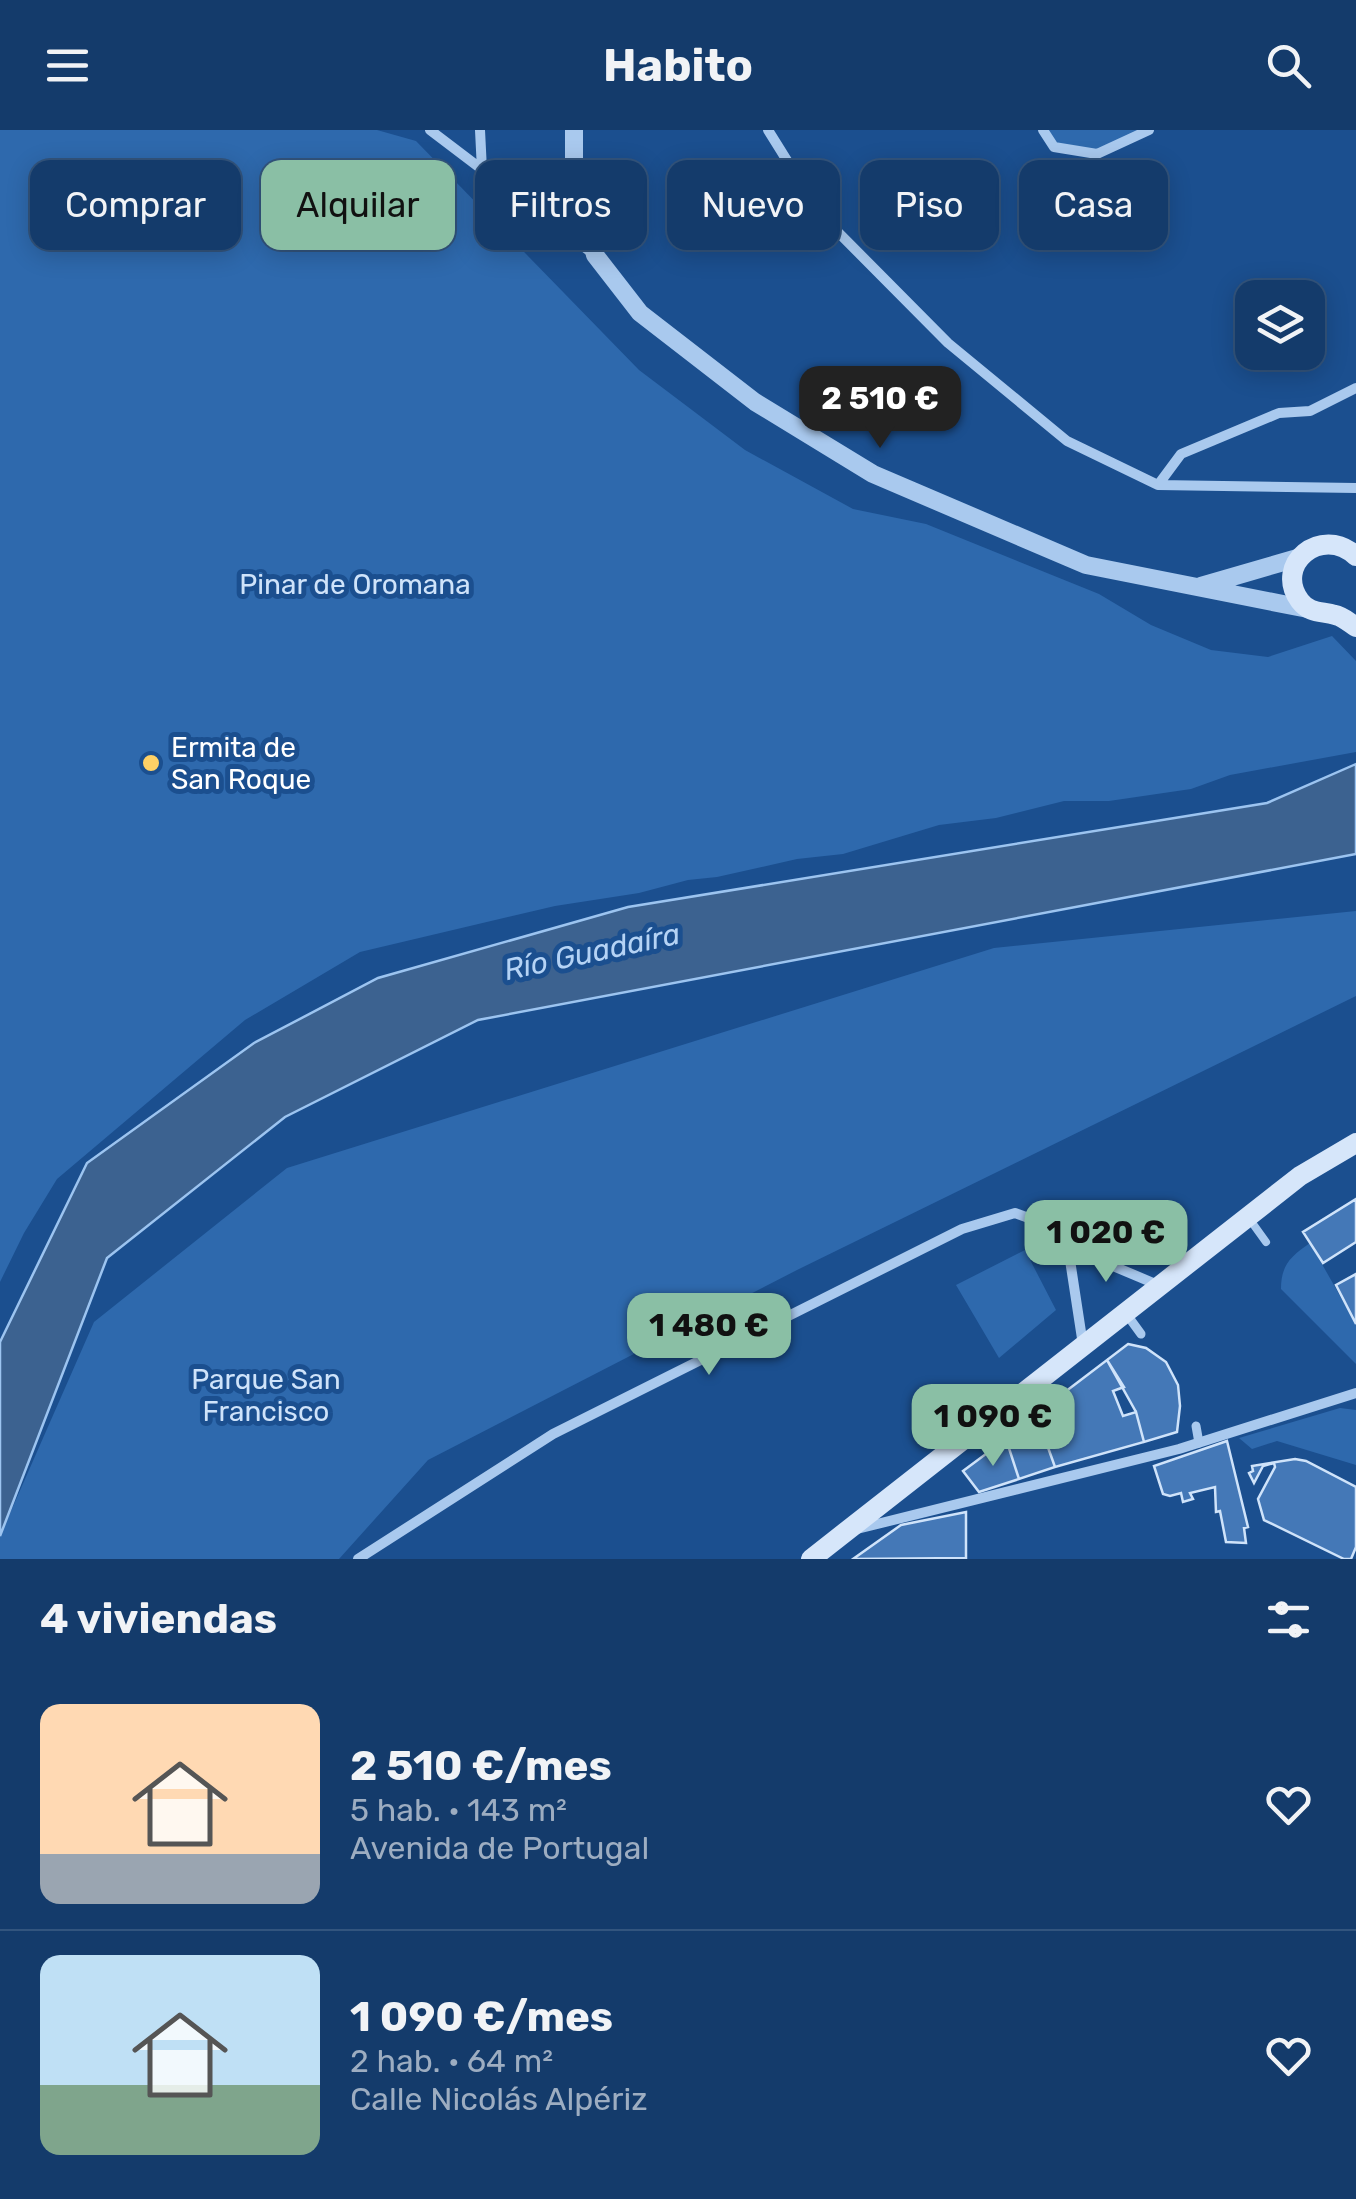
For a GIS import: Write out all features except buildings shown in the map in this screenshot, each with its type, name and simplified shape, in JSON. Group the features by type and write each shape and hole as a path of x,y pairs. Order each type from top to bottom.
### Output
{"main road":[{"path":"1356,556 1347,542 1317,545 1301,556 1295,567 1294,590 1316,613 1336,615 1356,627"},
{"path":"1336,615 1356,603"},
{"path":"811,1559 1300,1176 1356,1143"}],"street":[{"path":"430,130 475,165"},
{"path":"480,130 482,160"},
{"path":"574,130 574,164 595,255"},
{"path":"768,130 822,215 948,343 1067,440 1158,485 1356,488"},
{"path":"1043,130 1054,147 1097,154 1149,130"},
{"path":"588,250 640,312 755,402 873,474 1086,565 1308,608"},
{"path":"1158,485 1182,454 1279,414 1310,412 1356,388"},
{"path":"1196,587 1301,556"},
{"path":"358,1559 553,1434 962,1229 1015,1212 1034,1220 1068,1247 1159,1285"},
{"path":"1068,1247 1083,1346"},
{"path":"1125,1312 1141,1334"},
{"path":"846,1532 1198,1443 1356,1392"},
{"path":"1196,1426 1198,1443"}],"lane":[{"path":"1248,1217 1266,1242"}],"green space":[{"name":"Pinar de Oromana","path":"0,130 377,130 416,141 435,160 261,160 261,250 455,250 455,181 475,202 475,250 522,250 639,370 745,450 853,509 926,524 1099,594 1151,625 1211,650 1268,657 1332,636 1356,661 1356,752 1230,775 1191,789 1109,801 1064,801 996,818 939,825 843,854 797,859 639,893 555,906 360,952 245,1020 57,1179 0,1282"},
{"path":"1043,130 1149,130 1097,154 1054,147"},
{"name":"Parque San Francisco","path":"1356,911 1356,996 797,1270 428,1460 339,1559 0,1559 0,1536 94,1322 287,1168 994,948"},
{"path":"1310,1243 1356,1324 1356,1364 1281,1289 1288,1262"},
{"path":"1025,1250 1056,1310 999,1358 956,1285"},
{"path":"1340,1408 1356,1410 1356,1465 1277,1441 1252,1449 1239,1438"}],"water":[{"name":"Río Guadaíra","path":"1356,764 1356,854 478,1020 285,1117 107,1258 0,1536 0,1342 87,1163 254,1043 378,978 628,907 1267,803"}],"place":[{"name":"Ermita de San Roque","path":"151,763"}]}
